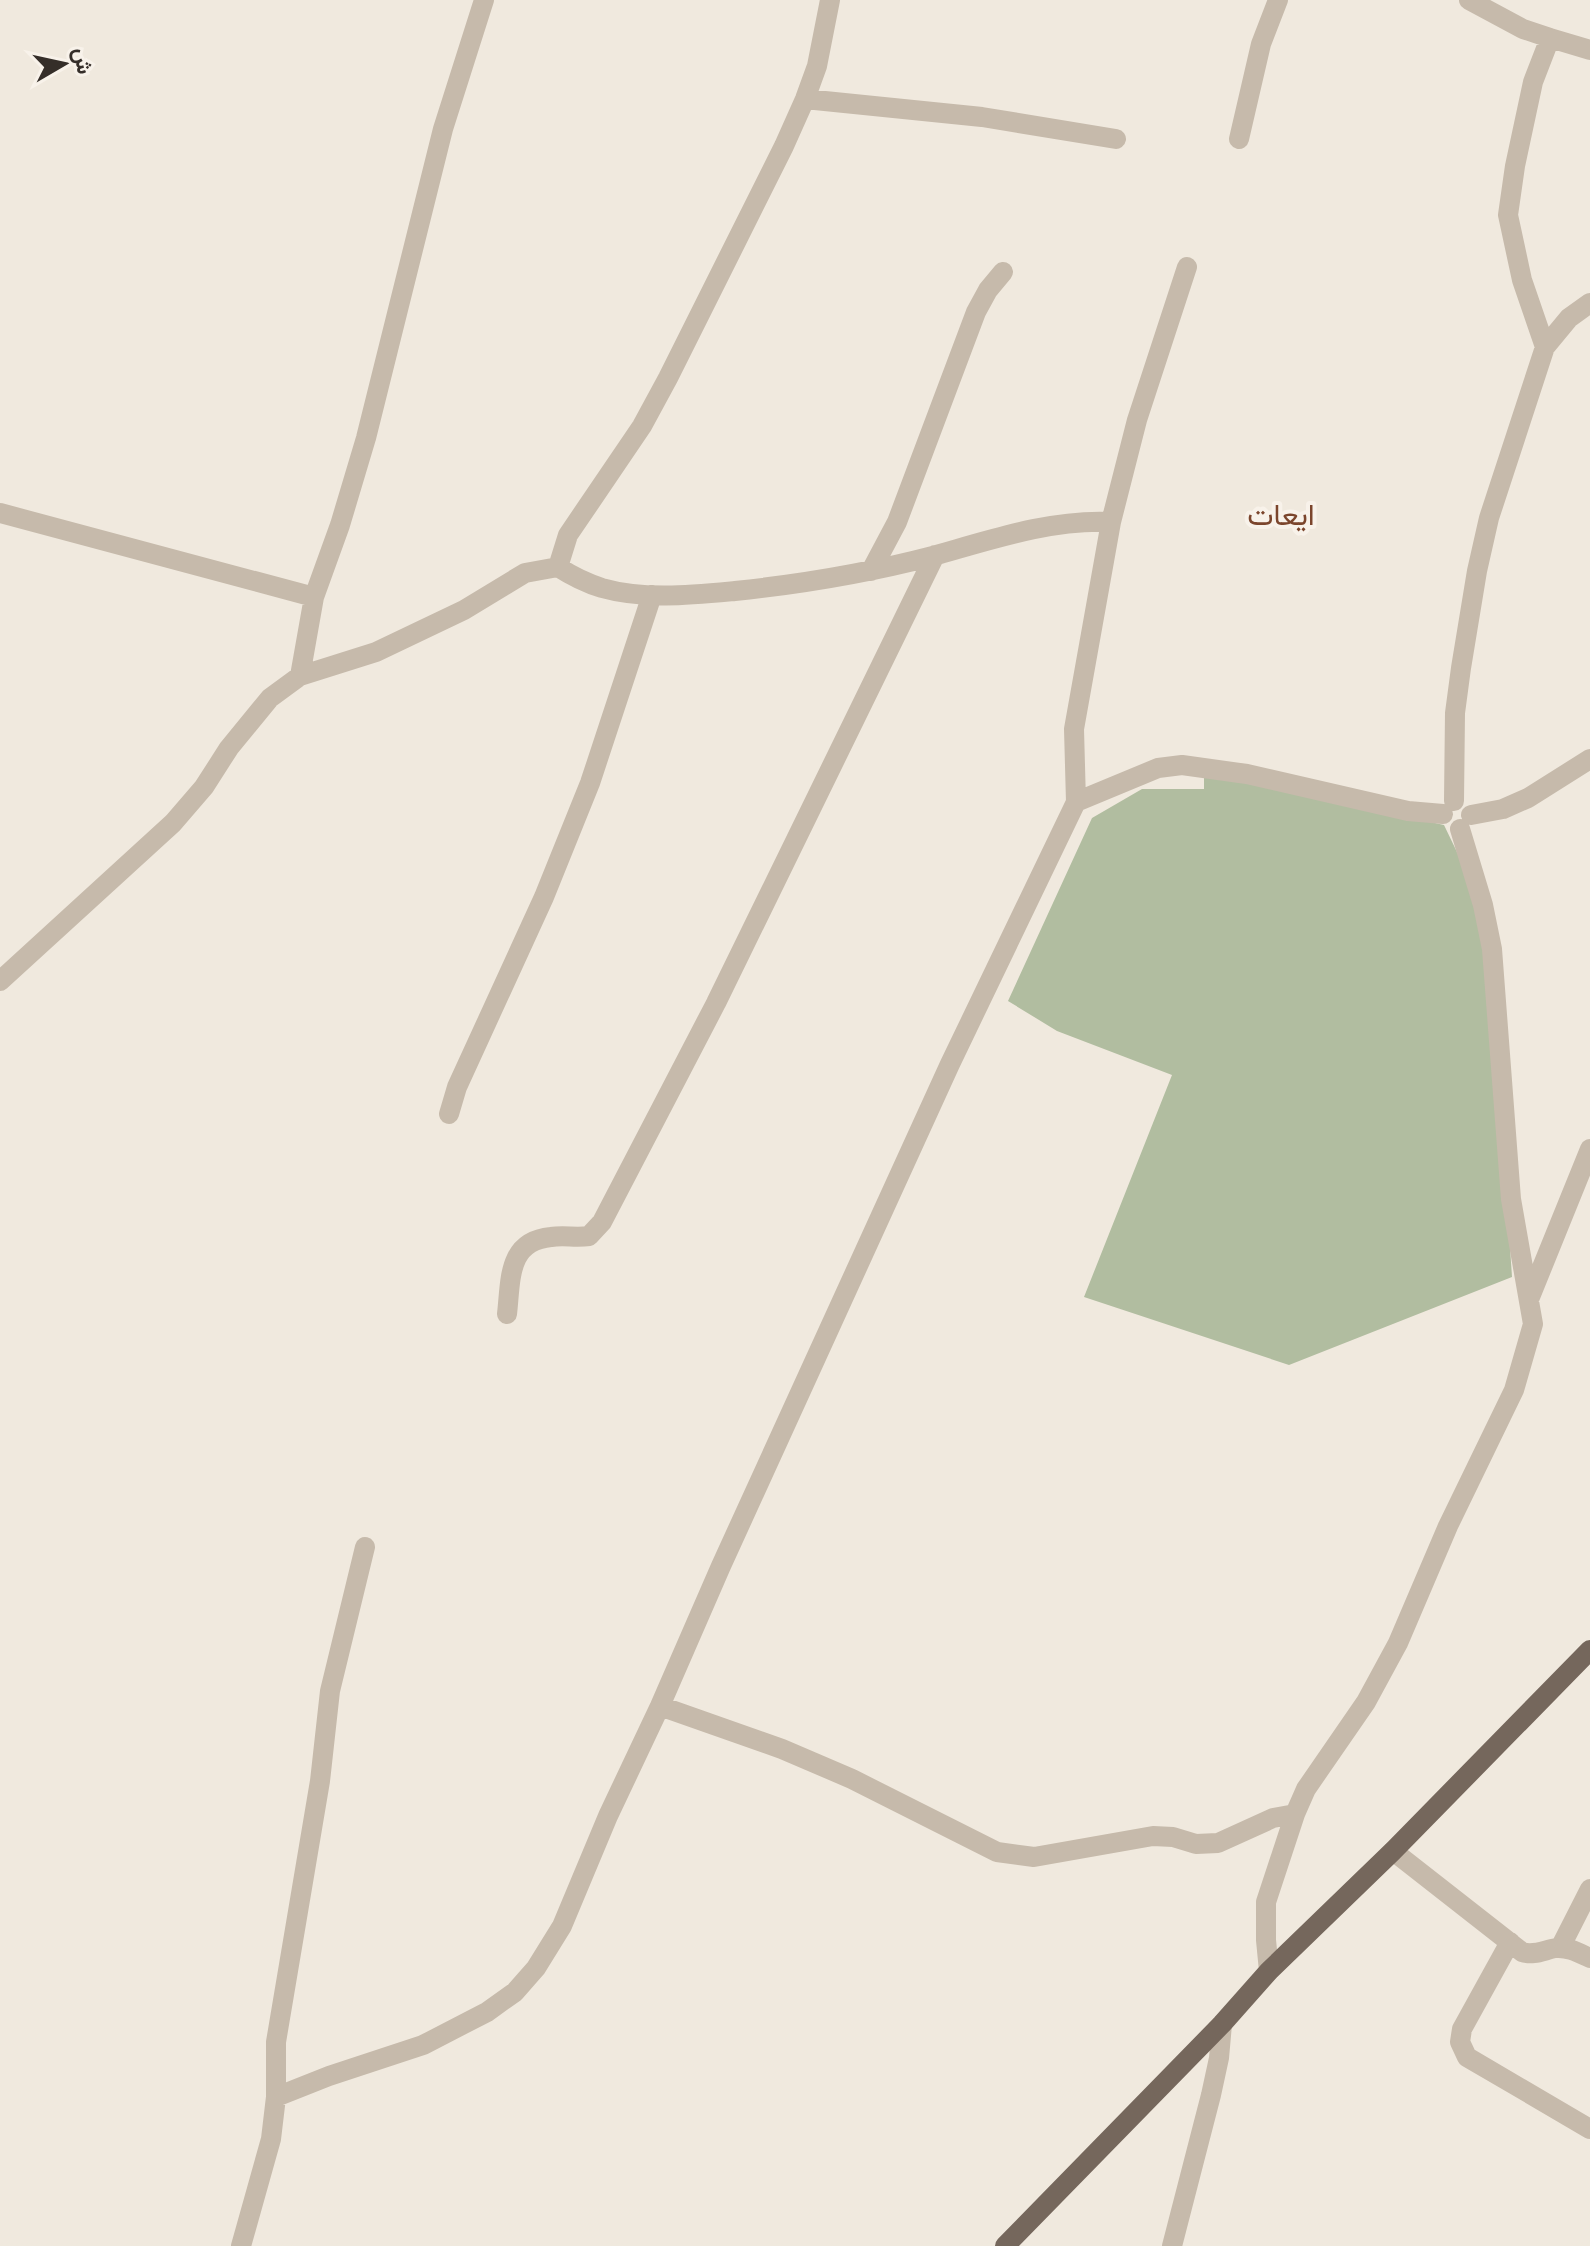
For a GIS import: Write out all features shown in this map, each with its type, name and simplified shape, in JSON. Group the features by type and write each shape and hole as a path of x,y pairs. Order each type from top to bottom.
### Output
{"main road":[{"path":"1005,2246 1222,2024 1269,1971 1393,1851 1590,1650"}],"street":[{"path":"300,676 314,597 366,438 443,129 460,84 484,0"},
{"path":"558,567 568,535 642,426 668,378 805,99 817,66 830,0"},
{"path":"1239,139 1261,44 1278,0"},
{"path":"1469,0 1523,29 1590,50"},
{"path":"1545,347 1522,280 1508,215 1533,82 1550,38"},
{"path":"805,99 982,117 1116,139"},
{"path":"276,2097 423,2045 487,2012 515,1992 536,1968 562,1926 608,1816 950,1064 1076,802 1074,729 1111,522 1137,420 1187,267"},
{"path":"871,571 897,522 976,312 1003,272"},
{"path":"1449,808 1455,713 1477,571 1489,518 1545,347 1569,318 1590,303"},
{"path":"0,513 314,597"},
{"path":"0,981 173,823 204,787 229,748 270,698 300,676 376,652 464,610 525,573 558,567 573,577 602,588 652,595 703,594 871,571 1045,528 1082,521 1111,522"},
{"path":"507,1314 512,1264 522,1250 532,1241 589,1236 602,1222 716,1003 935,555"},
{"path":"449,1114 457,1087 544,897 590,783 652,595"},
{"path":"1465,822 1528,798 1590,759"},
{"path":"1076,802 1158,768 1182,765 1247,774 1408,811 1466,804 1465,822 1492,949 1511,1199 1533,1324 1514,1390 1442,1539 1398,1643 1366,1702 1306,1789 1295,1814 1266,1902 1269,1971"},
{"path":"1530,1297 1590,1149"},
{"path":"241,2246 271,2139 276,2097 276,2042 320,1781 330,1691 365,1547"},
{"path":"660,1706 782,1749 852,1779 997,1852 1015,1856 1034,1857 1153,1836 1173,1837 1196,1844 1218,1843 1273,1818 1295,1814"},
{"path":"1393,1851 1522,1952 1529,1954 1572,1949 1590,1958"},
{"path":"1560,1948 1590,1889"},
{"path":"1510,1942 1462,2029 1460,2042 1467,2057 1590,2129"},
{"path":"1172,2246 1214,2083 1222,2024"}],"green space":[{"path":"1204,772 1444,825 1480,900 1500,1096 1512,1277 1289,1365 1084,1297 1172,1075 1057,1031 1008,1001 1092,818 1142,789 1204,789"}],"district":[{"name":"ايعات","path":"1281,515"}]}
